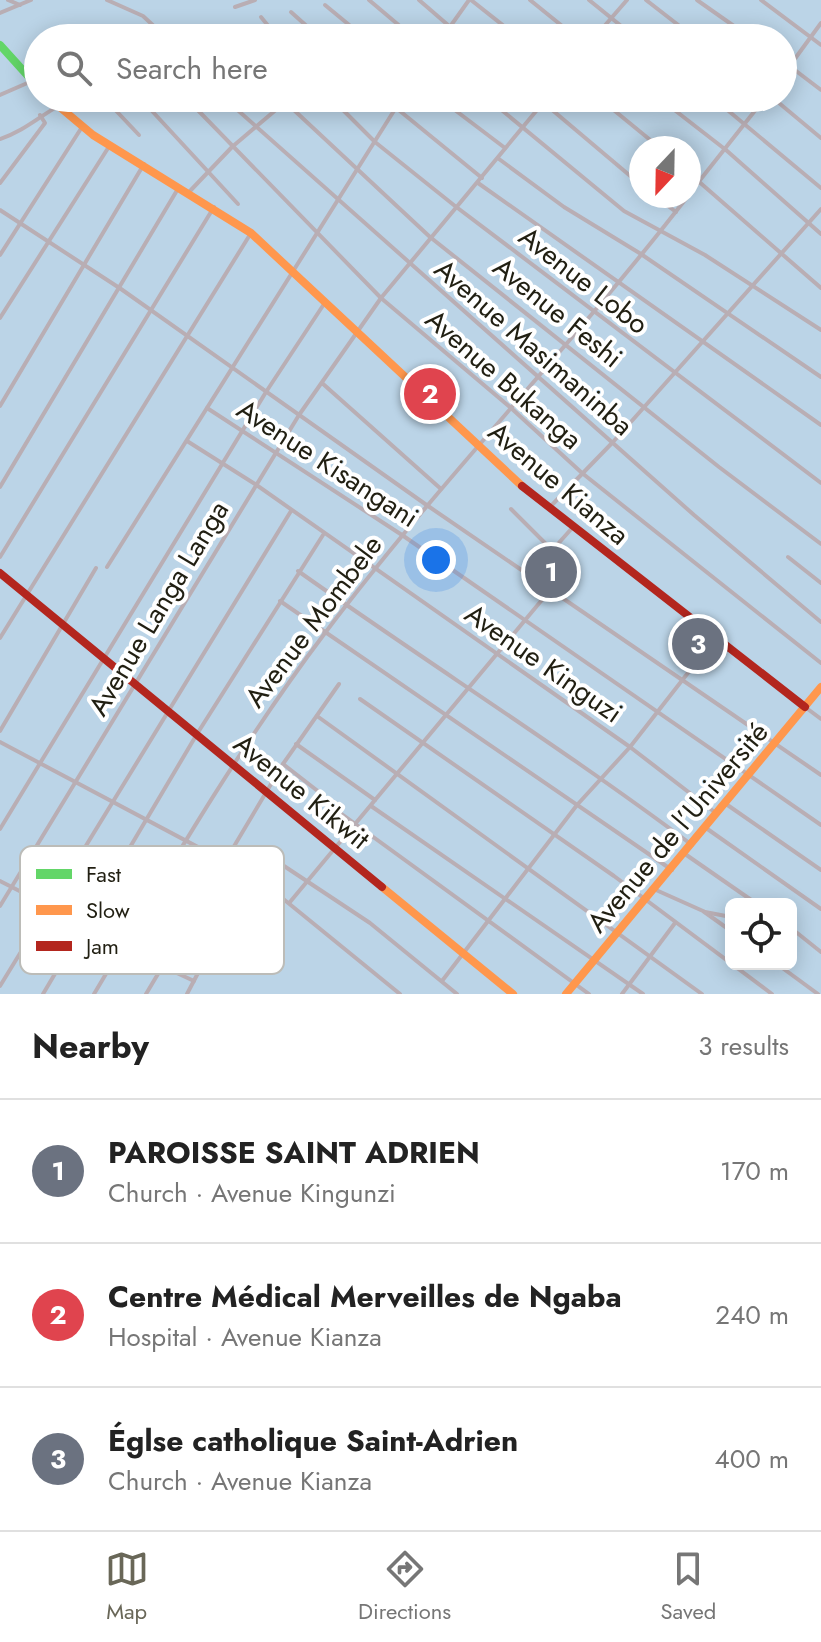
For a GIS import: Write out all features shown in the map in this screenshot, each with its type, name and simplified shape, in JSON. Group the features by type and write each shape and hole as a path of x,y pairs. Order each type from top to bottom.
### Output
{"main road":[{"path":"0,45 24,71"},
{"name":"Avenue Kianza","path":"64,112 110,145 215,205 251,233 357,335 549,508 805,707"},
{"name":"Avenue Kikwit","path":"0,573 513,994"},
{"name":"Avenue de l’Université","path":"566,994 656,890 821,687"}],"street":[{"path":"8,0 20,5"},
{"path":"0,13 31,0"},
{"path":"107,0 143,16 152,24"},
{"path":"369,0 397,24"},
{"path":"419,0 447,24"},
{"path":"452,24 470,0 501,24"},
{"path":"530,0 560,24"},
{"path":"589,0 618,24"},
{"path":"606,24 627,0"},
{"path":"646,0 677,24"},
{"path":"697,0 731,24"},
{"path":"761,0 793,24"},
{"path":"235,7 252,1"},
{"path":"325,5 348,24"},
{"path":"291,12 304,24"},
{"path":"261,17 267,24"},
{"path":"797,56 821,23"},
{"path":"797,27 821,45"},
{"path":"797,71 821,90"},
{"path":"0,95 24,85"},
{"path":"0,139 18,133 43,112"},
{"path":"117,112 139,135"},
{"path":"153,112 238,204"},
{"name":"Avenue Bukanga","path":"199,112 381,298 511,408 582,473 821,663"},
{"name":"Avenue Masimaninba","path":"239,112 408,264 821,622"},
{"path":"190,191 232,147 272,112"},
{"name":"Avenue Feshi","path":"298,112 356,172 430,237 568,344 643,408 821,544"},
{"name":"Avenue Lobo","path":"345,112 375,142 455,206 673,374 821,483"},
{"path":"107,567 393,112"},
{"path":"399,112 538,229 618,281 821,425"},
{"path":"457,112 505,148"},
{"path":"504,112 595,191 754,285 821,330"},
{"name":"Avenue Langa Langa","path":"37,846 299,415 381,298 536,112"},
{"path":"559,112 629,174"},
{"path":"616,112 645,136"},
{"path":"677,112 726,150 821,234"},
{"path":"731,112 821,188"},
{"name":"Avenue Mombele","path":"701,179 754,112"},
{"path":"790,112 821,138"},
{"path":"0,183 45,123 40,115"},
{"path":"0,255 82,127"},
{"path":"0,318 110,145"},
{"path":"498,158 564,207 641,254 821,377"},
{"path":"0,406 144,164"},
{"path":"701,183 780,256 821,288"},
{"path":"0,487 121,289 180,185"},
{"path":"0,557 215,205"},
{"path":"671,208 676,212"},
{"name":"Avenue Mombele","path":"183,846 234,764 325,633 402,535 568,344 679,208"},
{"path":"549,508 613,442 821,209"},
{"path":"0,210 121,289 149,312 428,506 821,775"},
{"path":"0,638 251,233"},
{"path":"0,829 266,392 324,304"},
{"path":"322,383 441,489"},
{"name":"Avenue Kisangani","path":"207,408 402,535 747,777 821,825"},
{"name":"Avenue Kinguzi","path":"187,441 255,484 630,747 717,814"},
{"path":"511,509 552,550"},
{"path":"85,846 291,511"},
{"path":"531,574 573,527"},
{"path":"131,846 323,534"},
{"path":"788,557 821,583"},
{"path":"0,731 96,568"},
{"path":"298,571 468,691 603,778 692,845"},
{"path":"290,902 551,589"},
{"path":"280,601 672,870"},
{"path":"442,981 577,805 630,747 716,637"},
{"path":"234,846 283,764 339,684"},
{"path":"360,699 617,879 772,994"},
{"name":"Avenue Kianza","path":"805,707 821,719"},
{"path":"317,716 702,994"},
{"path":"0,742 196,846"},
{"path":"296,744 375,800"},
{"path":"283,764 319,792 321,799 589,994"},
{"path":"726,804 821,870"},
{"path":"371,806 507,896 643,994"},
{"path":"706,828 821,909"},
{"path":"685,854 748,898"},
{"path":"284,865 309,879 457,994"},
{"name":"Avenue Langa Langa","path":"0,906 20,874"},
{"path":"0,881 20,891"},
{"path":"656,890 703,911 725,927"},
{"path":"284,898 400,994"},
{"path":"703,911 725,916"},
{"path":"622,994 675,923"},
{"path":"797,935 821,952"},
{"path":"0,986 20,953"},
{"path":"785,970 818,994"},
{"path":"43,994 55,974"},
{"name":"Avenue Mombele","path":"94,994 106,974"},
{"path":"146,994 159,974"},
{"path":"180,974 194,981"},
{"path":"187,994 198,974"}],"water":[{"path":"0,0 821,0 821,994 0,994"}],"traffic: fast":[{"path":"0,45 24,72"}],"traffic: slow":[{"path":"66,112 93,135 251,233 522,486"},
{"path":"566,994 821,687"},
{"path":"382,887 513,994"}],"traffic: jam":[{"path":"522,486 805,707"},
{"path":"0,573 382,887"}],"place":[{"name":"Centre Médical Merveilles de Ngaba","path":"430,394"},
{"name":"PAROISSE SAINT ADRIEN","path":"551,572"},
{"name":"Églse catholique Saint-Adrien","path":"698,644"}]}
